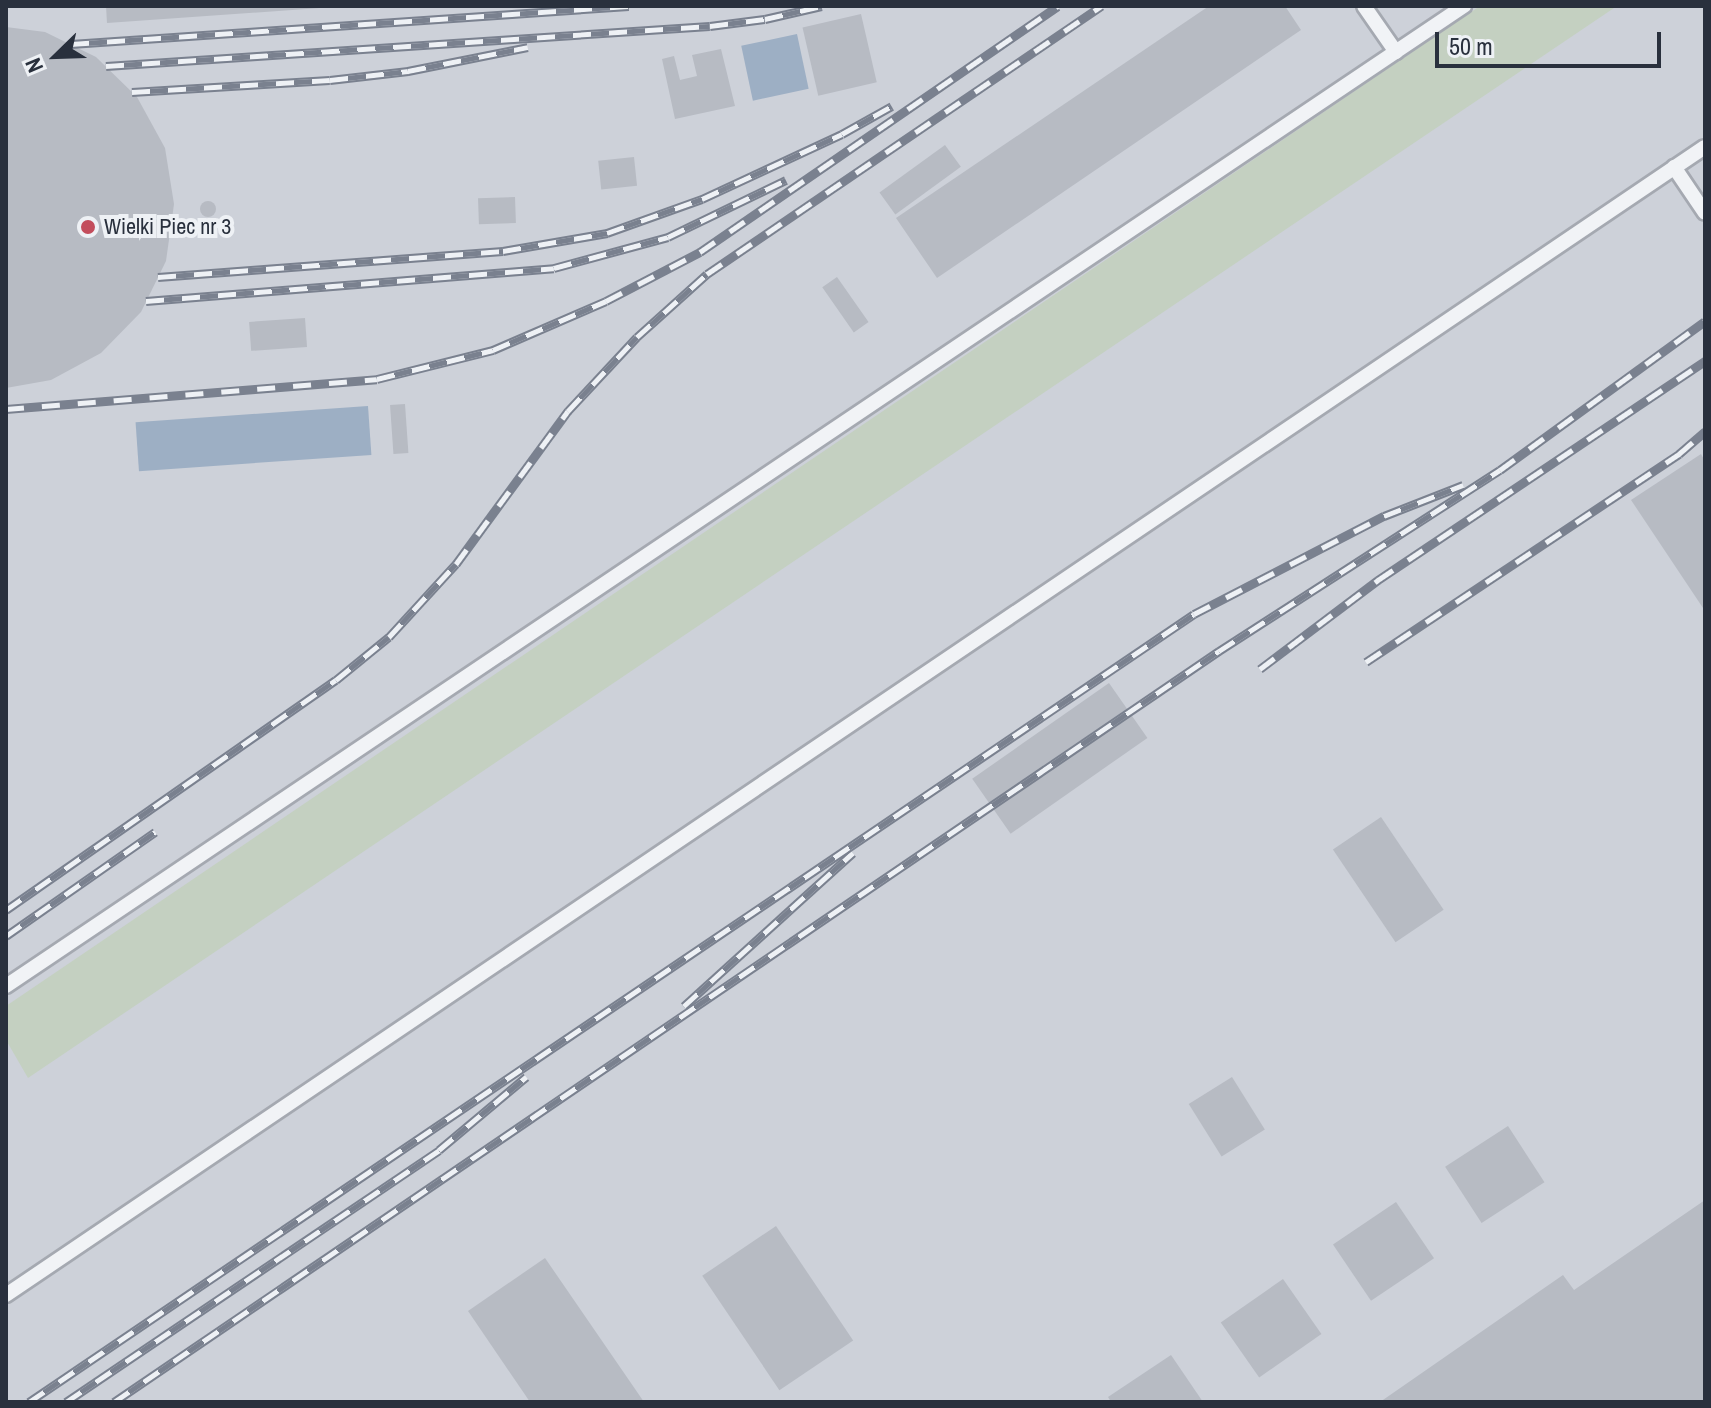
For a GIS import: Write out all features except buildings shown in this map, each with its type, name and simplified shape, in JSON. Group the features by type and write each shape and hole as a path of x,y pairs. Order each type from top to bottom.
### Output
{"lane":[{"path":"1364,6 1396,52"},
{"path":"6,986 1464,6"},
{"path":"6,1295 1705,147"},
{"path":"1674,167 1705,213"}],"shaded area":[{"path":"6,6 1705,6 1705,1402 6,1402"}],"green space":[{"path":"1480,6 1617,6 28,1078 6,1040 6,1006"}],"water":[{"path":"797,34 809,89 753,101 741,46"},
{"path":"368,406 371,455 139,471 136,422"}],"railway":[{"path":"71,44 629,6"},
{"path":"106,66 710,26 765,19 822,6"},
{"path":"6,409 377,379 493,350 606,301 700,252 1058,6"},
{"path":"6,910 336,680 389,637 456,564 568,411 637,337 707,274 1102,6"},
{"path":"132,92 330,80 408,71 528,47"},
{"path":"158,277 503,251 607,233 702,199 842,134 892,106"},
{"path":"146,301 554,268 668,237 786,180"},
{"path":"114,1402 1219,651 1500,470 1705,321"},
{"path":"1260,669 1378,580 1705,361"},
{"path":"1366,662 1679,454 1705,431"},
{"path":"29,1402 1194,614 1384,516 1463,485"},
{"path":"6,936 155,832"},
{"path":"684,1006 853,853"},
{"path":"66,1402 439,1150 526,1077"}],"place":[{"name":"Wielki Piec nr 3","path":"88,227"}]}
